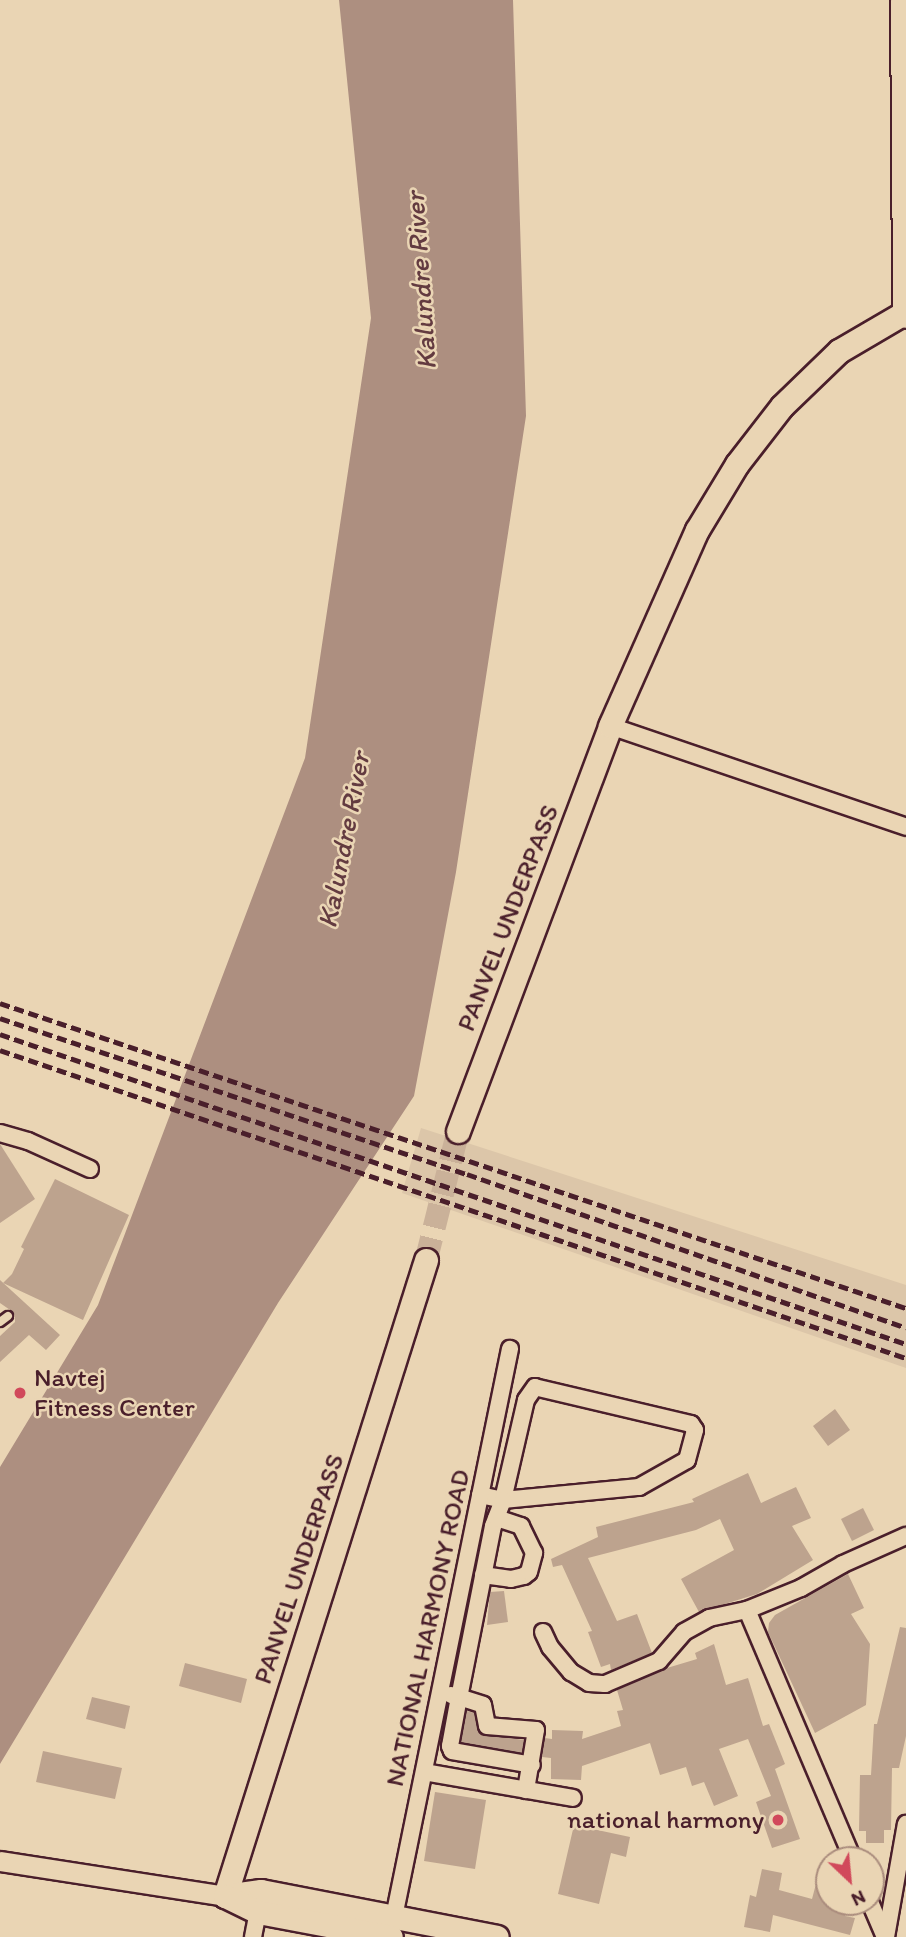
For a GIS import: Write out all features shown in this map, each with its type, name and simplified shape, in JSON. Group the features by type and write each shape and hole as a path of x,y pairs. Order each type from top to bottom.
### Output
{"main road":[{"name":"PANVEL UNDERPASS","path":"458,1130 610,726 697,530 737,464 782,406 839,351 904,315"},
{"name":"PANVEL UNDERPASS","path":"225,1896 426,1259"},
{"path":"225,1896 261,1891 392,1927 497,1937"},
{"path":"225,1896 258,1912 361,1934 392,1927"}],"street":[{"path":"900,0 904,315"},
{"path":"610,726 906,827"},
{"path":"0,1133 28,1141 90,1169"},
{"name":"NATIONAL HARMONY ROAD","path":"392,1927 510,1349"},
{"path":"481,1495 503,1500 604,1493 639,1487 687,1460 695,1430 691,1424 535,1387 526,1400 503,1500 496,1518 483,1575 459,1696 452,1751 532,1765"},
{"path":"501,1394 526,1400"},
{"path":"483,1575 511,1579 524,1576 529,1572 534,1553 521,1526 496,1518"},
{"path":"543,1632 550,1647 570,1672 589,1684 605,1684 659,1661 678,1637 709,1618 747,1610 801,1588 843,1564 906,1536"},
{"path":"747,1610 847,1846"},
{"path":"440,1693 459,1696 484,1705 487,1726 536,1730 526,1790"},
{"path":"424,1772 573,1798"},
{"path":"885,1937 906,1824"},
{"path":"1,1862 225,1896"},
{"path":"253,1937 258,1912"},
{"path":"876,1916 885,1937"}],"lane":[{"path":"0,1322 8,1316"}],"shaded area":[{"path":"421,1128 906,1285 906,1368 402,1193"}],"water":[{"name":"Kalundre River","path":"339,0 513,0 526,416 456,872 414,1096 278,1303 0,1764 0,1467 98,1305 305,758 371,318"}],"building":[{"path":"0,1144 35,1199 0,1223"},
{"path":"55,1179 129,1215 83,1320 3,1283 12,1274 24,1249 21,1247"},
{"path":"0,1280 60,1335 46,1350 29,1335 0,1362 0,1336 15,1322 15,1317 13,1312 0,1303"},
{"path":"835,1409 850,1430 828,1446 813,1426"},
{"path":"748,1473 761,1503 796,1487 811,1518 792,1526 813,1560 757,1594 699,1612 681,1579 734,1550 720,1519 696,1530 588,1558 617,1621 637,1614 652,1653 611,1670 610,1664 601,1667 588,1632 592,1631 562,1565 553,1567 551,1559 598,1537 596,1527 694,1502 692,1499"},
{"path":"863,1508 874,1530 852,1541 841,1519"},
{"path":"848,1574 864,1608 851,1614 870,1644 866,1705 815,1733 768,1632 769,1623 775,1615"},
{"path":"504,1591 508,1622 487,1625 490,1592"},
{"path":"900,1627 906,1628 906,1736 899,1768 892,1768 891,1830 884,1830 884,1843 866,1843 866,1831 859,1831 860,1775 871,1775 874,1724 877,1724"},
{"path":"714,1644 726,1685 748,1678 763,1726 769,1724 785,1764 775,1769 800,1839 772,1848 756,1802 771,1796 748,1739 719,1749 738,1796 714,1806 704,1782 692,1786 686,1767 660,1775 650,1743 582,1766 581,1780 551,1779 551,1758 542,1757 545,1738 552,1739 552,1730 583,1731 582,1739 621,1726 617,1711 623,1710 617,1690 667,1668 697,1659 695,1653"},
{"path":"185,1663 247,1679 241,1703 179,1686"},
{"path":"92,1697 130,1706 125,1729 86,1719"},
{"path":"467,1711 474,1713 481,1734 524,1740 522,1753 461,1742"},
{"path":"43,1751 122,1768 115,1799 36,1782"},
{"path":"435,1792 486,1800 475,1869 424,1861"},
{"path":"574,1825 630,1837 626,1857 611,1853 599,1904 558,1894"},
{"path":"762,1869 782,1873 779,1890 812,1899 815,1888 815,1916 855,1918 850,1935 773,1915 770,1932 744,1927 750,1895 756,1897"}],"tunnel":[{"path":"426,1260 458,1131"}],"railway":[{"path":"0,1003 906,1308"},
{"path":"0,1018 467,1174 906,1328"},
{"path":"0,1034 906,1344"},
{"path":"0,1050 906,1358"}],"place":[{"name":"Navtej Fitness Center","path":"20,1393"},
{"name":"national harmony","path":"778,1820"}]}
